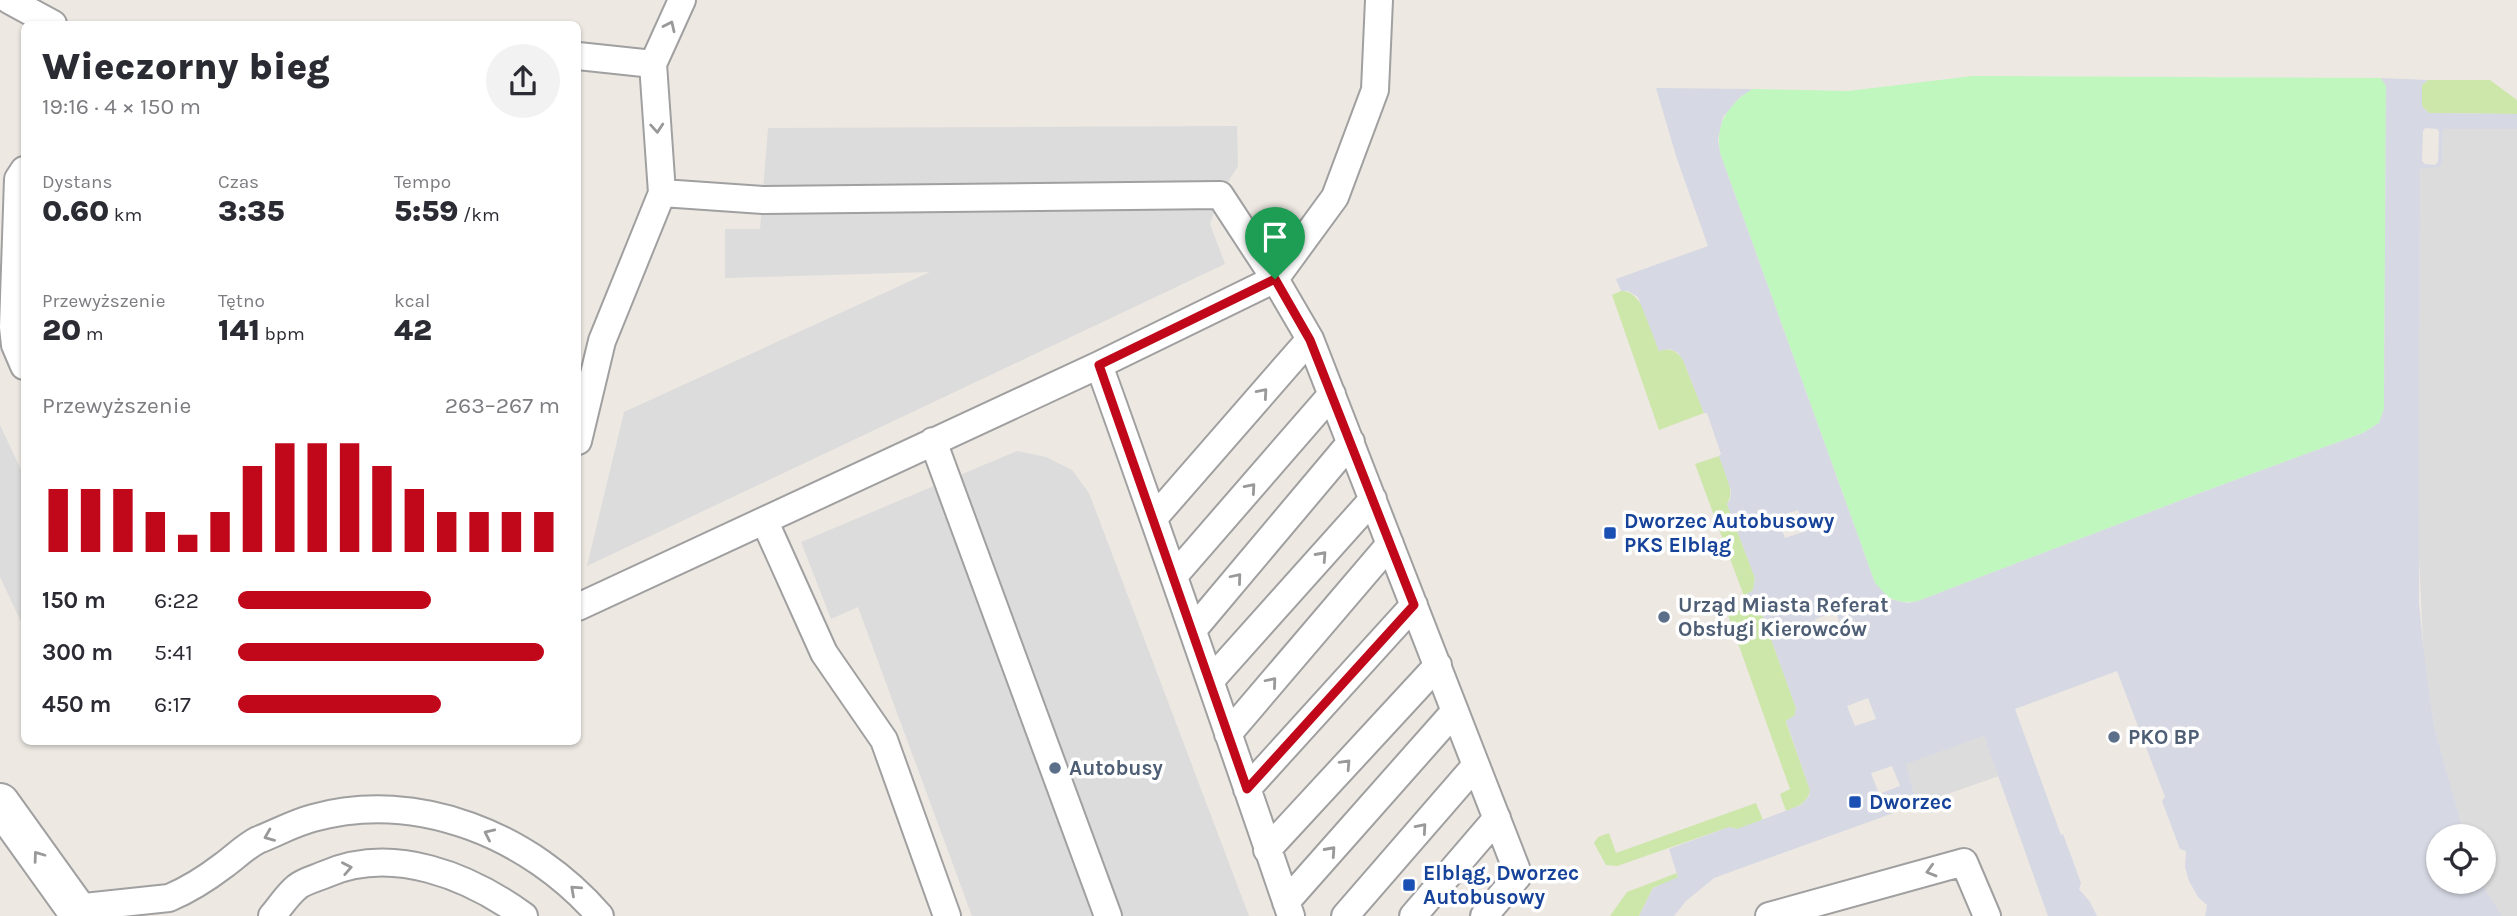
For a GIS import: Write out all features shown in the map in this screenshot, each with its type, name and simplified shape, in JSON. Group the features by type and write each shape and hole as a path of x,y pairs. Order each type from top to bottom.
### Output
{"street":[{"path":"0,803 78,912"}],"lane":[{"path":"9,0 48,21"},
{"path":"581,428 602,341 662,192 653,64 682,0"},
{"path":"581,606 1099,365 1275,279 1335,197 1375,90 1379,0"},
{"path":"581,56 653,64"},
{"path":"21,174 18,179 13,327 15,345 21,359"},
{"path":"662,192 763,200 1220,195 1275,279 1310,340 1497,818 1518,876 1484,916"},
{"path":"1154,519 1310,340"},
{"path":"1099,365 1194,630 1288,909"},
{"path":"1174,576 1332,394"},
{"path":"933,441 1108,916"},
{"path":"1194,630 1351,442"},
{"path":"1211,680 1373,499"},
{"path":"765,522 824,653 884,740 947,916"},
{"path":"1228,734 1390,544"},
{"path":"1247,789 1414,605"},
{"path":"1267,850 1438,665"},
{"path":"1288,909 1455,711"},
{"path":"1345,916 1476,765"},
{"path":"78,912 169,898 219,869 254,842 312,818 359,811 401,811 460,821 510,844 549,867 600,916"},
{"path":"1413,916 1497,818"},
{"path":"272,916 298,886 340,868 390,861 447,873 500,899 524,916"},
{"path":"1769,916 1964,862 1987,916"}],"green space":[{"path":"1973,76 2381,78 2386,86 2384,409 2379,423 2363,433 1918,601 1899,601 1884,593 1875,583 1720,153 1720,133 1730,108 1752,89 1848,91"},
{"path":"2428,80 2490,80 2517,100 2517,114 2429,113 2422,106 2422,85"},
{"path":"1621,291 1636,297 1646,314 1659,351 1673,351 1683,360 1704,413 1659,430 1612,295"},
{"path":"1719,456 1730,487 1727,504 1755,578 1753,590 1744,596 1695,464"},
{"path":"1752,606 1762,614 1796,708 1795,715 1786,722 1810,790 1804,801 1786,811 1780,794 1790,789 1728,615"},
{"path":"1756,803 1763,820 1737,829 1729,827 1617,866 1606,865 1594,843 1598,837 1609,833 1616,853"},
{"path":"1677,873 1678,878 1653,888 1639,916 1610,916 1627,892"}],"shaded area":[{"path":"2381,78 2428,80 2422,85 2422,106 2429,113 2517,114 2517,129 2443,129 2442,165 2420,169 2419,603 2434,726 2462,824 2426,824 2426,894 2488,894 2502,916 2205,916 2207,905 2198,897 2189,881 2185,867 2186,851 2180,849 2162,801 2165,797 2117,671 2015,709 2081,883 2079,889 2097,916 2048,916 1984,736 1906,764 1914,794 1913,801 1899,811 1714,878 1686,901 1674,916 1639,916 1653,888 1678,877 1669,849 1729,827 1737,829 1801,805 1809,796 1810,790 1786,721 1795,715 1796,708 1762,614 1756,607 1748,607 1744,596 1753,590 1755,578 1727,504 1731,490 1707,413 1704,413 1683,360 1678,353 1670,349 1659,351 1638,297 1628,291 1621,291 1616,279 1708,246 1677,159 1656,88 1752,89 1739,98 1723,117 1718,139 1720,153 1875,583 1890,599 1907,603 1918,601 2363,433 2379,423 2384,409 2386,86","holes":["2425,128 2439,131 2438,162 2435,165 2422,161","1798,510 1806,531 1785,538 1777,517","1836,612 1843,632 1822,640 1815,619","1868,698 1876,719 1855,726 1847,706","1892,766 1900,786 1879,794 1871,773"]},
{"path":"1237,126 1238,166 1220,195 1210,224 1225,264 587,566 624,412 930,272 725,278 725,229 760,229 768,128"},
{"path":"2443,129 2517,129 2517,916 2502,916 2488,894 2496,894 2496,824 2462,824 2434,726 2423,644 2419,555 2420,168 2442,165"},
{"path":"0,425 21,470 21,622 0,577"},
{"name":"Autobusy","path":"1017,451 1046,457 1072,470 1089,493 1249,916 972,916 858,607 831,619 801,542"},
{"path":"1984,736 1999,776 1899,811 1913,801 1914,794 1905,764"}],"place":[{"name":"Dworzec Autobusowy PKS Elbląg","path":"1610,533"},
{"name":"Urząd Miasta Referat Obsługi Kierowców","path":"1664,617"},
{"name":"PKO BP","path":"2114,737"},
{"name":"Autobusy","path":"1055,768"},
{"name":"Dworzec","path":"1855,802"},
{"name":"Elbląg, Dworzec Autobusowy","path":"1409,885"}],"route":[{"path":"1275,279 1310,340 1414,605 1247,789 1099,365 1275,279"}]}
